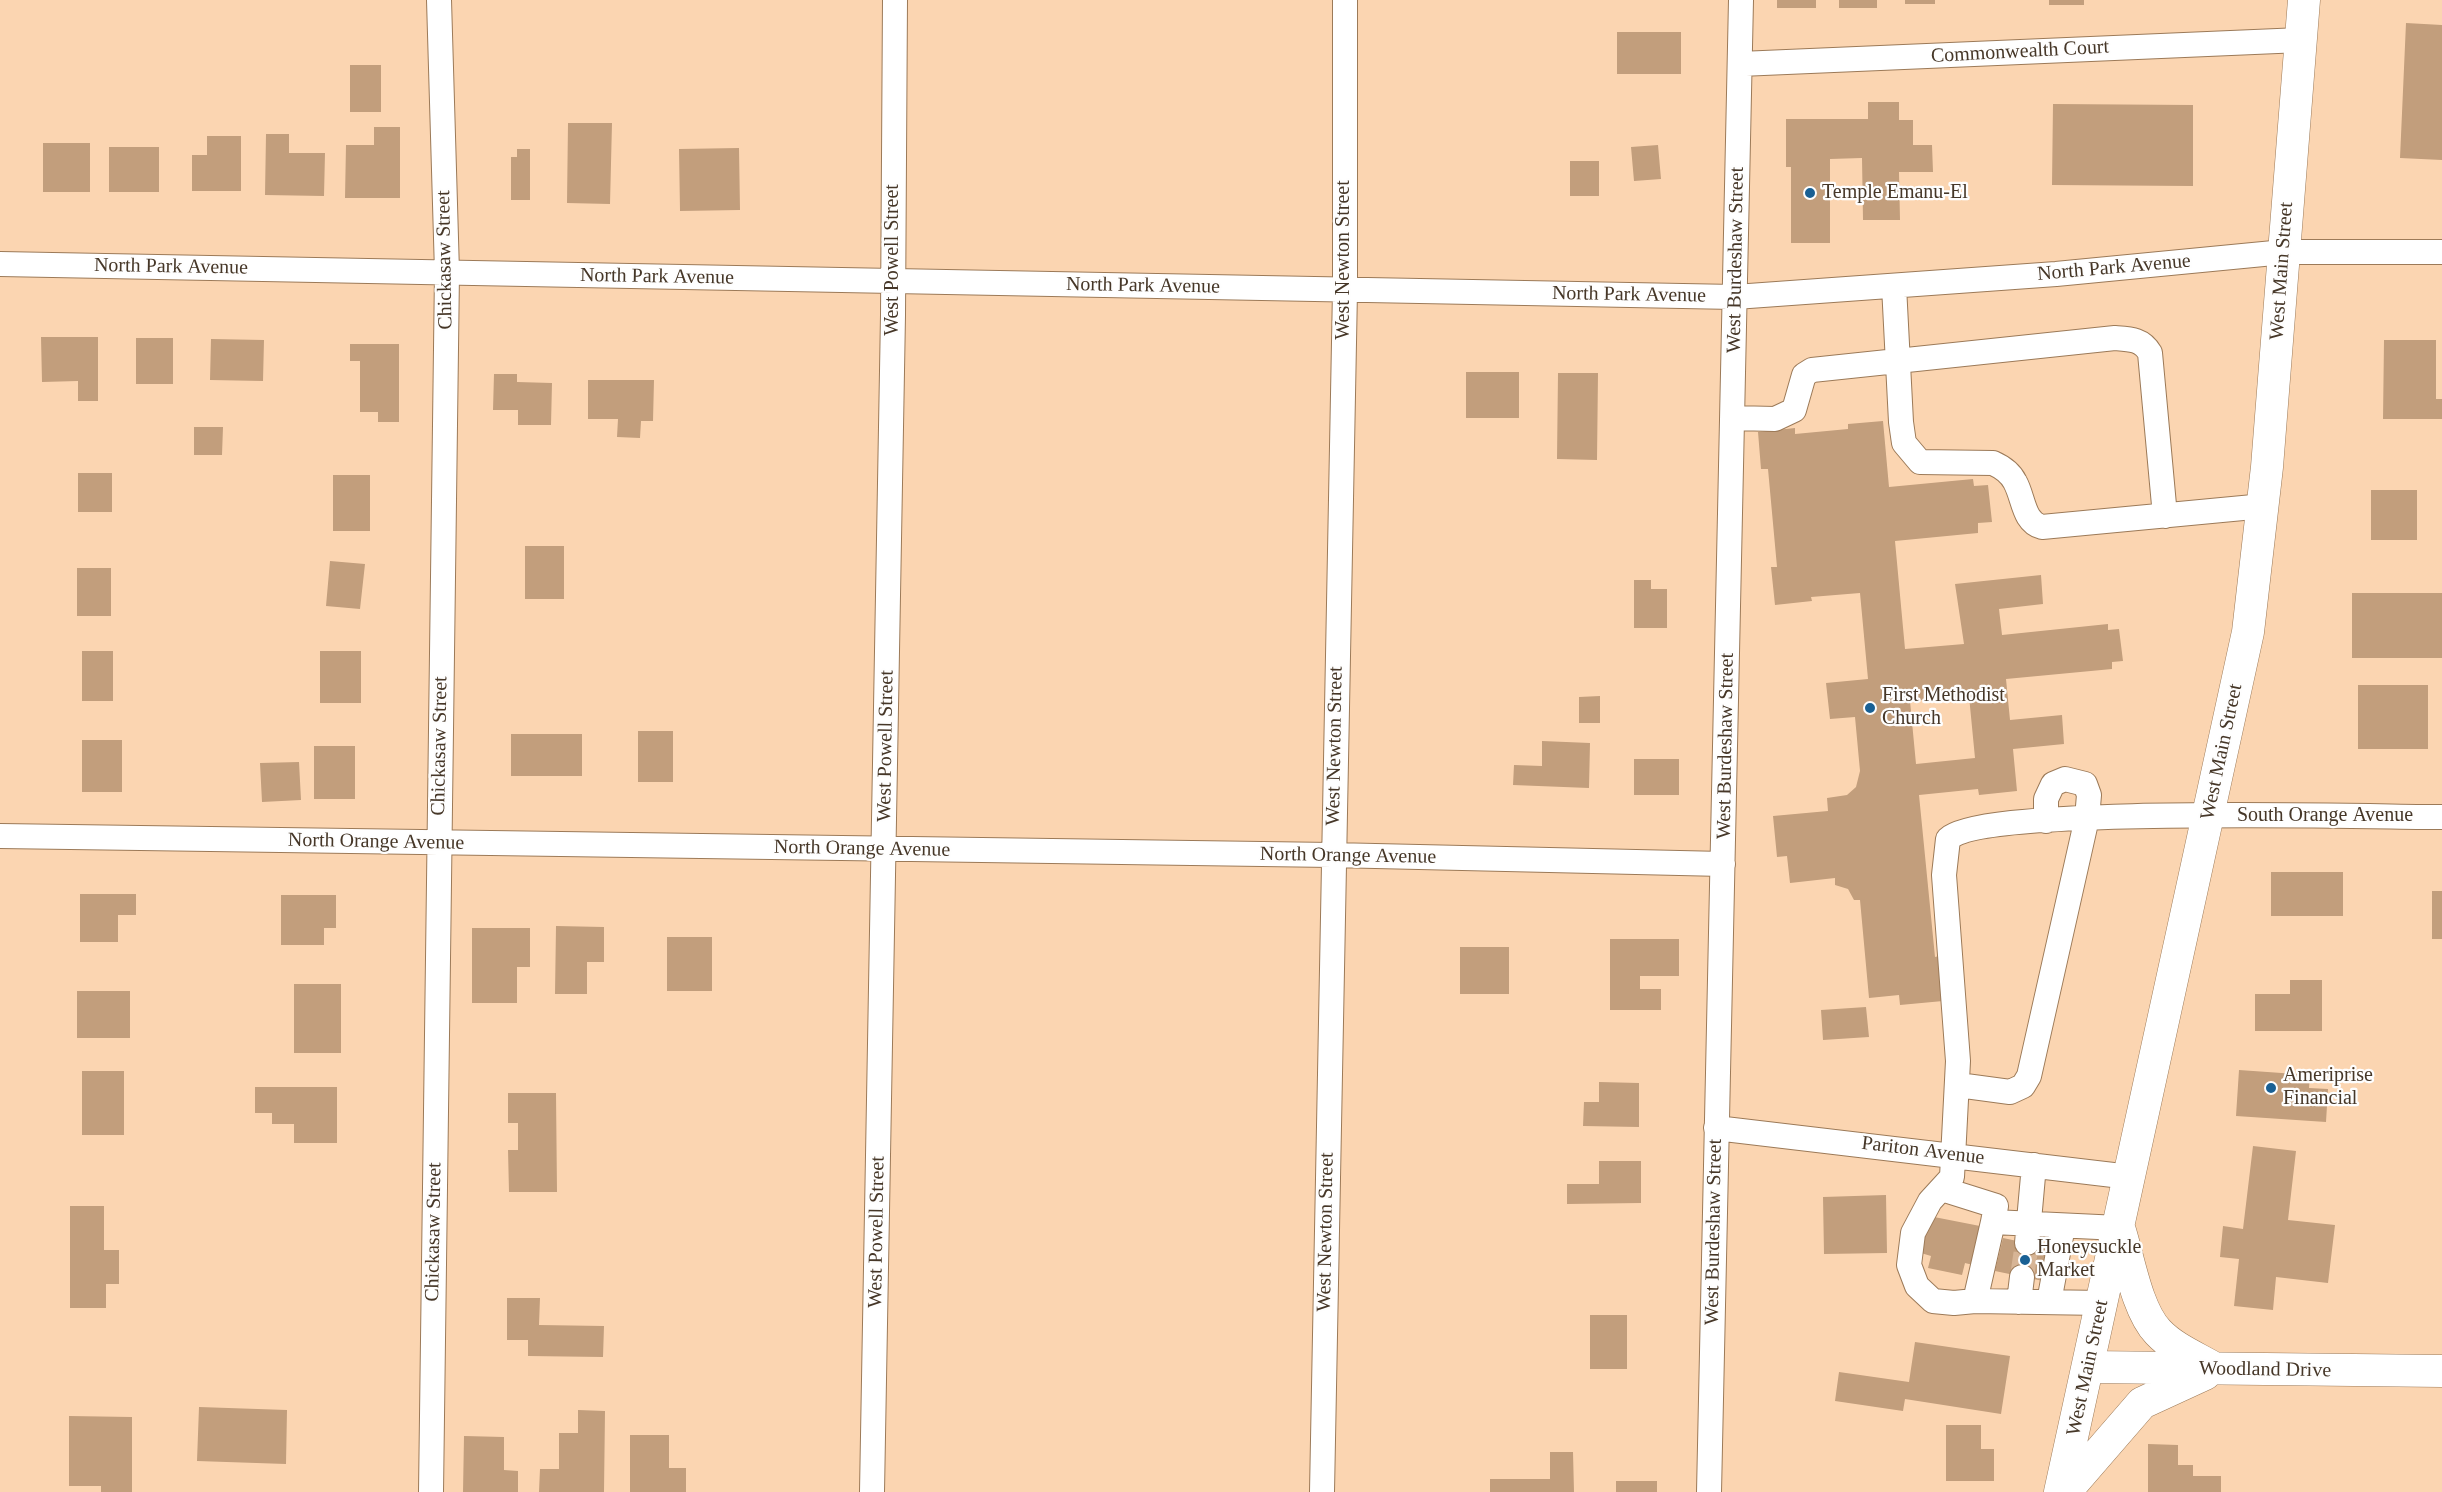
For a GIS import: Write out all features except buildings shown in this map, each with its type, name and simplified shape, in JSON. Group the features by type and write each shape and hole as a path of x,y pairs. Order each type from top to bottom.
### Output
{"main road":[{"name":"West Main Street","path":"2060,1492 2248,632 2264,506 2304,0"},
{"path":"2119,1228 2144,1311 2157,1332 2178,1348 2217,1370"},
{"name":"Woodland Drive","path":"2088,1367 2442,1371"},
{"path":"2065,1492 2142,1403 2217,1370"}],"street":[{"name":"Chickasaw Street","path":"431,1492 447,272 439,0"},
{"name":"West Powell Street","path":"872,1492 894,283 895,0"},
{"name":"West Newton Street","path":"1322,1492 1332,855 1345,290 1346,0"},
{"name":"West Burdeshaw Street","path":"1709,1492 1741,0"},
{"name":"Commonwealth Court","path":"1740,64 2301,40"},
{"name":"North Park Avenue","path":"0,264 894,283 1735,297 1894,286 2284,252 2442,252"},
{"path":"1894,286 1896,359 1904,443 1920,462 1993,463 2015,481 2028,517 2034,525 2042,527 2264,506"},
{"path":"1733,418 1786,416 1794,411 1804,375 1812,370 1896,359 2115,338 2132,339 2146,345 2150,353 2165,516"},
{"path":"1958,1085 2010,1092 2023,1086 2029,1076 2087,818 2089,795 2085,784 2065,779 2053,784 2048,792 2041,821"},
{"name":"South Orange Avenue","path":"2102,1303 1933,1301 1917,1286 1909,1265 1913,1233 1930,1201 1952,1177 1958,1085 1944,875 1948,839 1961,830 2087,818 2442,817"},
{"name":"North Orange Avenue","path":"0,836 1332,855 1723,864"},
{"name":"Pariton Avenue","path":"1716,1128 2130,1177"},
{"path":"2029,1233 2034,1165"},
{"path":"1942,1189 1996,1206 1975,1301"},
{"path":"1993,1222 2029,1233 2063,1226 2119,1228"},
{"path":"2049,1302 2063,1226"},
{"path":"2019,1302 2022,1277"}],"tunnel":[{"path":"2022,1277 2027,1243"}],"place":[{"name":"Temple Emanu-El","path":"1810,193"},
{"name":"First Methodist Church","path":"1870,708"},
{"name":"Ameriprise Financial","path":"2271,1088"},
{"name":"Honeysuckle Market","path":"2025,1260"}]}
